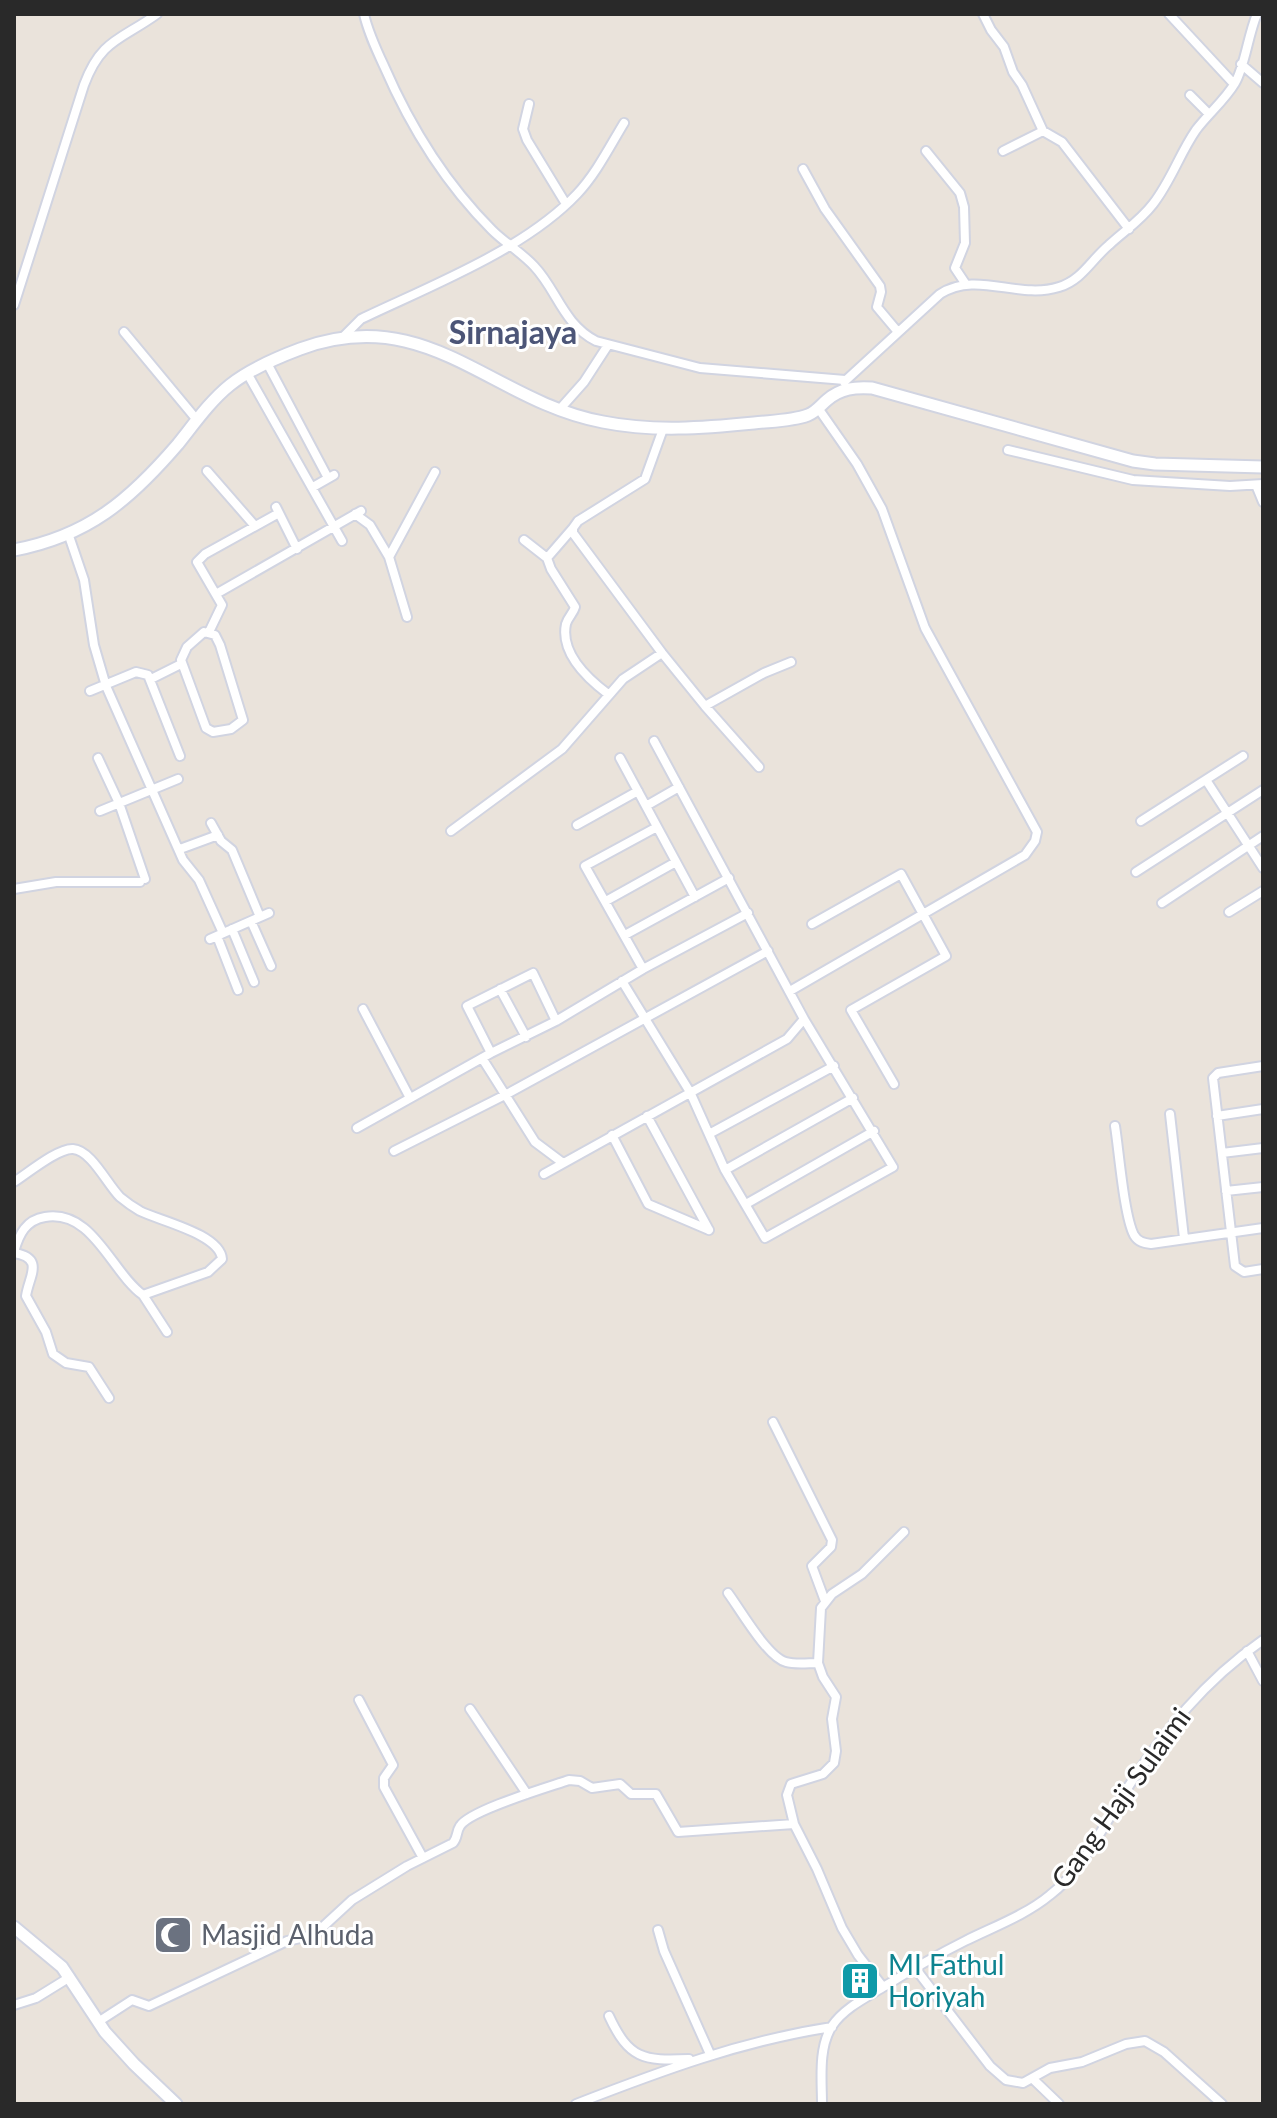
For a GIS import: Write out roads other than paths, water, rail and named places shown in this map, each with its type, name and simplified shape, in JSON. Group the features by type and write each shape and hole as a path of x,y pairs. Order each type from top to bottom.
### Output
{"street":[{"path":"14,305 80,98 97,57 121,35 157,14"},
{"path":"364,14 389,79 426,148 474,211 535,266 557,303 578,329 608,345 700,368 845,380"},
{"path":"983,14 1006,52 1043,131 1062,142 1129,229"},
{"path":"1169,14 1234,84"},
{"path":"14,550 69,536 104,514 135,490 221,393 247,373 300,349 342,338 375,335 423,345 560,409 602,422 663,429 782,420 808,415 837,392 845,380 940,294 965,283 1023,291 1057,288 1075,280 1157,199 1187,143 1234,84 1257,14"},
{"path":"1241,64 1263,83"},
{"path":"1190,95 1209,114"},
{"path":"529,104 523,129 527,140 566,204"},
{"path":"342,338 361,319 510,245 566,204 585,184 624,123"},
{"path":"1003,151 1043,131"},
{"path":"926,151 962,198 965,243 955,268 965,283"},
{"path":"803,169 825,209 880,286 877,307 898,332"},
{"path":"124,332 197,420"},
{"path":"560,409 584,382 608,345"},
{"path":"267,363 331,476 313,487"},
{"path":"247,373 342,541"},
{"path":"837,392 853,387 883,390 1086,459 1141,481 1217,476 1263,467"},
{"path":"790,991 1025,855 1037,832 925,628 882,509 857,464 818,408"},
{"path":"547,558 578,521 645,479 663,429"},
{"path":"1008,450 1145,463 1259,484 1263,502"},
{"path":"207,471 255,526"},
{"path":"389,557 435,472"},
{"path":"209,632 222,609 197,562 205,554 277,510 297,549"},
{"path":"216,594 358,512 370,525 389,557 407,617"},
{"path":"573,528 575,537 662,653 759,767"},
{"path":"69,536 84,580 94,645 106,686 183,860 199,880 238,990"},
{"path":"524,540 547,558 575,607 566,631 570,652 587,677 608,694"},
{"path":"204,632 215,635 243,720 238,726 213,732 206,728 181,664 187,647 204,632"},
{"path":"451,831 562,749 608,694 635,670 662,653"},
{"path":"705,706 791,662"},
{"path":"151,679 181,664"},
{"path":"90,691 142,672 151,679 180,756"},
{"path":"622,981 690,1092 725,1170 765,1238 893,1167 804,1019 654,741"},
{"path":"1141,821 1243,756"},
{"path":"14,889 56,882 142,880 119,803 98,758"},
{"path":"620,758 695,897"},
{"path":"100,811 178,779"},
{"path":"1206,780 1263,868"},
{"path":"646,806 679,787"},
{"path":"1136,872 1263,790"},
{"path":"577,825 638,791"},
{"path":"211,823 221,841 232,850 265,915 220,934"},
{"path":"643,969 585,866 657,827"},
{"path":"180,849 218,835"},
{"path":"1162,903 1263,836"},
{"path":"606,901 676,862"},
{"path":"812,924 901,874 946,956 851,1010 894,1084"},
{"path":"625,935 729,878"},
{"path":"1229,912 1263,891"},
{"path":"357,1128 748,913"},
{"path":"251,921 271,966"},
{"path":"220,934 254,982"},
{"path":"394,1151 505,1095 768,951"},
{"path":"491,1053 467,1006 500,989 533,973 556,1021"},
{"path":"500,989 526,1037"},
{"path":"363,1009 410,1098"},
{"path":"544,1174 787,1039 804,1019"},
{"path":"482,1058 535,1142 563,1163"},
{"path":"709,1134 834,1066"},
{"path":"1263,1066 1215,1074 1213,1078 1237,1269 1244,1272 1263,1269"},
{"path":"725,1170 853,1098"},
{"path":"1217,1116 1263,1109"},
{"path":"1170,1114 1184,1238"},
{"path":"612,1135 648,1204 709,1230 647,1116"},
{"path":"1115,1126 1134,1235 1140,1241 1151,1244 1263,1228"},
{"path":"746,1204 874,1131"},
{"path":"1222,1153 1263,1148"},
{"path":"14,1182 58,1153 77,1149 89,1157 125,1201 143,1212 186,1228 211,1243 222,1254 220,1264 214,1269 143,1295"},
{"path":"1226,1191 1263,1187"},
{"path":"109,1398 89,1367 66,1363 53,1354 46,1332 26,1296 33,1266 23,1255 14,1252 22,1230 32,1221 49,1216 68,1218 88,1231 129,1283 143,1295 167,1332"},
{"path":"773,1422 832,1540 831,1547 812,1566 825,1601"},
{"path":"883,1987 842,1928 794,1824 787,1795 788,1787 795,1782 827,1772 835,1758 832,1719 836,1697 818,1663 820,1615 825,1601 862,1574 904,1532"},
{"path":"728,1593 775,1656 786,1663 818,1663"},
{"name":"Gang Haji Sulaimi","path":"832,2027 860,2000 1040,1902 1064,1883 1148,1755 1180,1713 1199,1692 1263,1640"},
{"path":"1247,1651 1263,1681"},
{"path":"359,1700 393,1765 384,1778 384,1787 423,1858"},
{"path":"470,1709 527,1794"},
{"path":"98,2022 132,2000 149,2006 287,1941 314,1935 352,1900 453,1843 465,1821 496,1806 573,1779 592,1788 620,1784 631,1794 656,1794 675,1830 681,1832 794,1824"},
{"path":"14,1927 70,1977 98,2022 134,2064 176,2104"},
{"path":"658,1930 664,1951 710,2054"},
{"path":"915,1968 997,2073 1013,2083 1033,2079 1050,2068 1082,2062 1126,2044 1145,2041 1164,2052 1222,2104"},
{"path":"14,2005 36,1998 70,1977"},
{"path":"609,2016 626,2047 641,2056 694,2059"},
{"path":"576,2104 710,2054 789,2033 832,2027"},
{"path":"822,2104 825,2044 832,2027"},
{"path":"1033,2079 1059,2104"}],"place":[{"name":"Masjid Alhuda","path":"173,1935"},
{"name":"MI Fathul Horiyah","path":"860,1981"}],"district":[{"name":"Sirnajaya","path":"513,333"}]}
